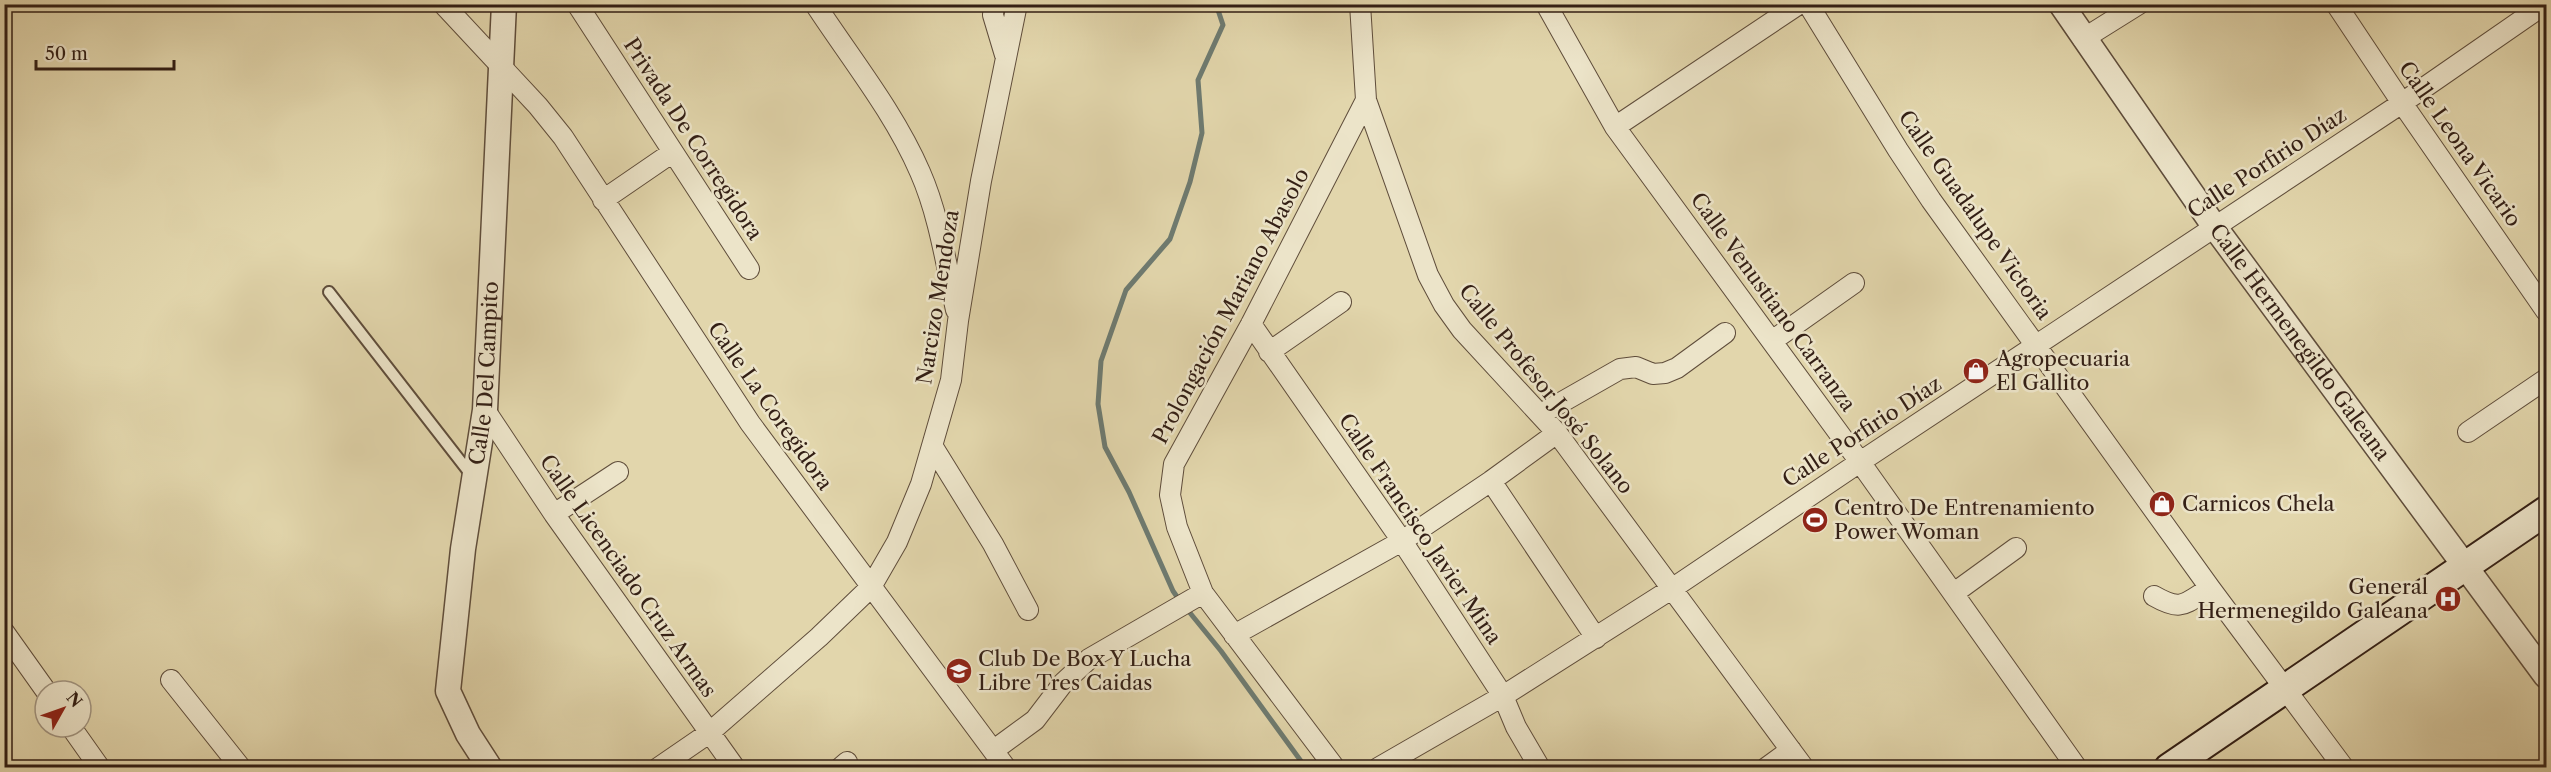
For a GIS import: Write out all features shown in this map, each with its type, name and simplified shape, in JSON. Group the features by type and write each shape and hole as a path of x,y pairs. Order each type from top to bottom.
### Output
{"main road":[{"path":"2169,768 2547,511"}],"street":[{"name":"Calle La Coregidora","path":"443,4 501,70 538,106 563,137 750,423 1006,768"},
{"name":"Calle Del Campito","path":"490,768 468,734 452,704 448,691 463,549 485,410 504,4"},
{"name":"Privada De Corregidora","path":"577,4 750,269"},
{"path":"816,4 892,118 920,170 937,225 958,321"},
{"path":"994,4 993,15 1005,56"},
{"name":"Narcizo Mendoza","path":"658,768 709,733 791,663 871,587 897,542 921,484 951,380 958,321 981,181 1017,4"},
{"path":"1360,4 1366,100"},
{"name":"Calle Venustiano Carranza","path":"1546,4 1615,127 1860,462 2077,768"},
{"path":"1615,127 1799,4"},
{"name":"Calle Guadalupe Victoria","path":"1808,4 1898,150 2210,588 2344,768"},
{"name":"Calle Hermenegildo Galeana","path":"2061,4 2214,226 2547,676"},
{"path":"2084,39 2139,4"},
{"name":"Calle Leona Vicario","path":"2336,4 2402,104 2547,311"},
{"name":"Calle Porfirio Díaz","path":"1378,768 1503,696 1673,588 2038,346 2214,226 2402,104 2545,4"},
{"name":"Prolongación Mariano Abasolo","path":"1335,768 1234,635 1197,597 1176,527 1170,495 1174,464 1251,324 1366,100"},
{"name":"Calle Profesor José Solano","path":"1366,100 1428,274 1444,305 1462,330 1557,433 1804,768"},
{"path":"603,200 674,152"},
{"path":"1772,341 1854,283"},
{"path":"1269,352 1341,302"},
{"name":"Calle Francisco Javier Mina","path":"1251,324 1402,541 1503,696 1516,727 1540,768"},
{"path":"1541,414 1620,369 1636,368 1653,374 1671,371 1725,333"},
{"path":"2468,432 2547,379"},
{"name":"Calle Licenciado Cruz Armas","path":"485,410 554,514 735,768"},
{"path":"1234,635 1402,541 1557,433"},
{"path":"933,447 993,544 1028,610"},
{"path":"554,514 618,472"},
{"path":"1491,481 1596,638"},
{"path":"1954,593 2016,548"},
{"path":"2154,596 2170,605 2178,606 2210,588"},
{"path":"994,750 1035,720 1075,670 1089,659 1197,597"},
{"path":"4,632 37,679"},
{"path":"171,680 241,768"},
{"path":"79,739 100,768"},
{"path":"1766,768 1791,750"}],"lane":[{"path":"328,292 474,478"}],"waterway":[{"path":"1180,601 1173,591 1129,492 1105,447 1098,404 1101,361 1126,290 1170,239 1190,182 1202,133 1198,80 1223,25 1216,4"},
{"path":"1186,608 1221,651 1306,768"}],"place":[{"name":"Agropecuaria El Gallito","path":"1976,371"},
{"name":"Carnicos Chela","path":"2162,504"},
{"name":"Centro De Entrenamiento Power Woman","path":"1815,520"},
{"name":"General Hermenegildo Galeana","path":"2448,599"},
{"name":"Club De Box Y Lucha Libre Tres Caidas","path":"959,671"}]}
